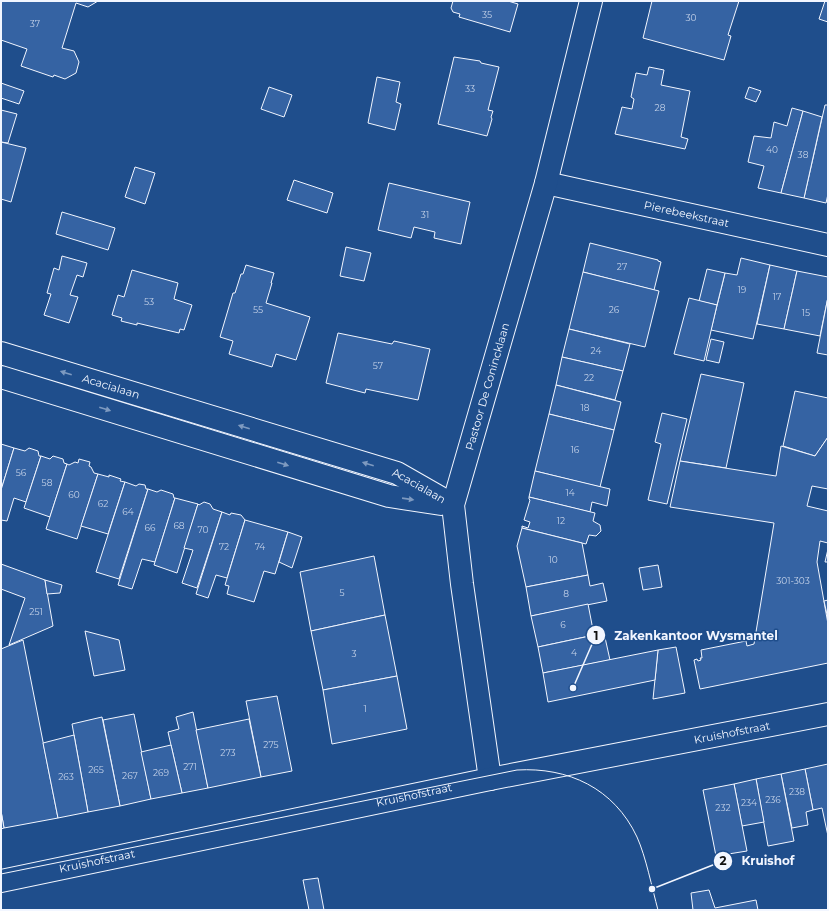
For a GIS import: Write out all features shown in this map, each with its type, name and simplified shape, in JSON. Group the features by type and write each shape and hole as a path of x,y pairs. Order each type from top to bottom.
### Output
{"street":[{"name":"Pastoor De Conincklaan","path":"490,779 462,584 453,505 546,183 591,1"},
{"name":"Pierebeekstraat","path":"546,183 828,244"},
{"name":"Acacialaan","path":"1,353 397,473 453,505"},
{"name":"Acacialaan","path":"1,377 389,496 453,505"},
{"name":"Kruishofstraat","path":"1,881 490,779 828,714"}],"building":[{"path":"1,1 98,1 88,7 76,3 62,48 74,51 79,62 76,73 65,79 54,75 53,77 21,66 27,49 1,40"},
{"path":"453,1 508,1 518,4 510,32 459,17 460,14 453,12 451,8"},
{"path":"652,1 739,1 728,35 731,36 724,60 643,38"},
{"path":"825,1 828,1 828,22 819,19"},
{"path":"454,57 480,61 481,63 499,67 488,110 493,111 487,136 438,124"},
{"path":"649,67 664,70 661,85 690,91 681,137 688,139 685,149 615,134 622,107 632,109 634,99 631,97 636,73 647,75"},
{"path":"377,77 400,82 396,102 401,104 395,130 368,123"},
{"path":"1,83 24,91 19,104 1,98"},
{"path":"269,87 292,95 284,117 261,109"},
{"path":"749,87 761,91 756,102 745,98"},
{"path":"825,105 828,105 828,194 826,203 804,198"},
{"path":"792,108 803,111 781,193 758,188 764,166 748,162 754,136 771,138 774,122 787,126"},
{"path":"1,110 17,114 8,143 1,142"},
{"path":"803,111 822,117 804,198 781,193"},
{"path":"1,142 26,148 11,202 1,199"},
{"path":"135,167 155,173 145,204 125,197"},
{"path":"294,180 333,193 327,213 287,200"},
{"path":"389,183 470,202 461,244 434,238 435,232 414,227 411,238 378,230"},
{"path":"62,212 115,228 108,250 56,234"},
{"path":"590,243 661,262 654,290 583,272"},
{"path":"346,247 371,253 364,281 340,276"},
{"path":"62,256 87,263 83,277 77,275 70,295 78,297 69,323 44,315 51,294 47,293 54,268 59,270"},
{"path":"741,258 770,265 753,339 711,330 725,273 737,275"},
{"path":"246,265 274,273 266,303 310,317 296,360 276,354 272,367 229,354 233,341 220,337 233,293 235,293 241,274 243,274"},
{"path":"770,265 797,271 784,329 757,324"},
{"path":"707,269 725,273 717,305 699,301"},
{"path":"132,270 178,283 174,299 192,305 184,330 180,329 179,333 137,323 137,325 121,321 122,318 112,315 118,295 124,297"},
{"path":"797,271 828,277 828,297 820,336 784,329"},
{"path":"583,272 659,291 645,347 569,329"},
{"path":"828,297 828,355 817,353"},
{"path":"689,298 717,305 704,361 674,354"},
{"path":"569,329 630,344 623,371 562,357"},
{"path":"338,333 392,344 394,341 430,349 418,400 366,389 365,393 326,383"},
{"path":"711,339 724,342 719,363 706,360"},
{"path":"562,357 623,371 615,400 556,385"},
{"path":"701,374 744,383 726,468 680,461"},
{"path":"556,385 621,402 614,430 549,414"},
{"path":"795,391 828,398 828,437 815,456 783,446"},
{"path":"662,413 687,419 667,504 648,500 661,444 655,442"},
{"path":"549,414 614,430 600,487 535,471"},
{"path":"828,437 828,489 812,486 807,506 828,511 828,543 820,541 817,562 828,624 828,663 700,689 694,660 701,660 701,650 746,641 747,646 754,644 774,523 670,507 680,461 776,476 781,446 815,456"},
{"path":"1,444 14,448 1,490"},
{"path":"14,448 25,451 29,448 38,451 39,456 41,456 26,502 14,498 7,521 1,520 1,490"},
{"path":"41,456 50,459 53,456 63,459 64,463 67,464 50,517 24,508"},
{"path":"79,459 90,462 89,466 94,473 98,474 77,539 46,529 67,464 69,465 75,462 78,463"},
{"path":"535,471 610,489 607,506 592,502 590,512 529,497"},
{"path":"98,474 109,477 109,475 125,482 108,534 81,526"},
{"path":"125,482 136,486 139,484 145,485 146,489 148,489 119,579 96,572"},
{"path":"148,489 157,492 161,490 173,494 175,498 155,562 142,559 132,589 118,585"},
{"path":"529,497 595,513 593,521 600,525 601,531 596,536 589,535 586,544 522,528 522,526 528,528 530,522 524,520 530,500"},
{"path":"175,498 198,504 177,573 154,565"},
{"path":"204,502 210,504 213,509 222,512 197,588 182,583 193,550 184,548 198,504 199,505"},
{"path":"222,512 230,515 231,513 241,515 245,520 227,578 216,575 208,598 196,594"},
{"path":"245,520 288,532 275,574 264,571 254,602 227,594 229,586 225,585"},
{"path":"522,528 582,543 588,575 526,587 517,546"},
{"path":"288,532 302,537 292,568 279,562"},
{"path":"828,549 828,562 825,562"},
{"path":"374,556 385,615 311,631 300,572"},
{"path":"1,564 45,580 53,626 9,645 25,598 1,589"},
{"path":"658,565 662,587 643,590 639,568"},
{"path":"588,575 590,586 603,583 607,601 531,616 526,587"},
{"path":"45,580 62,585 60,593 47,594"},
{"path":"828,600 828,619 824,601"},
{"path":"588,604 594,635 538,647 531,616"},
{"path":"385,615 397,676 323,690 311,631"},
{"path":"85,631 119,640 125,670 94,676"},
{"path":"604,633 610,660 543,673 538,647"},
{"path":"23,640 58,818 4,828 1,811 1,649"},
{"path":"676,647 685,693 653,699 658,650"},
{"path":"658,650 655,680 548,702 543,673"},
{"path":"397,676 407,729 332,744 323,690"},
{"path":"277,696 292,771 261,777 246,701"},
{"path":"193,712 208,788 182,793 168,732 179,729 176,717"},
{"path":"134,714 151,799 120,806 103,720"},
{"path":"102,717 120,806 88,812 72,724"},
{"path":"249,719 261,777 208,788 196,730"},
{"path":"74,735 88,812 58,818 43,743"},
{"path":"171,745 182,793 151,799 141,752"},
{"path":"828,764 828,836 822,808 813,810 805,769"},
{"path":"805,769 813,810 806,812 808,825 792,828 781,774"},
{"path":"781,774 794,841 768,846 756,779"},
{"path":"756,779 764,822 742,826 734,784"},
{"path":"734,784 747,851 716,856 703,790"},
{"path":"1,811 4,828 1,829"},
{"path":"318,878 324,910 309,910 303,880"},
{"path":"709,890 715,908 756,900 758,910 693,910 691,893"}],"tram line":[{"path":"1,874 517,770 536,770 554,772 588,784 616,805 637,837 646,863 658,910"}],"place":[{"name":"Zakenkantoor Wysmantel","path":"573,688"},
{"name":"Kruishof","path":"652,889"}]}
